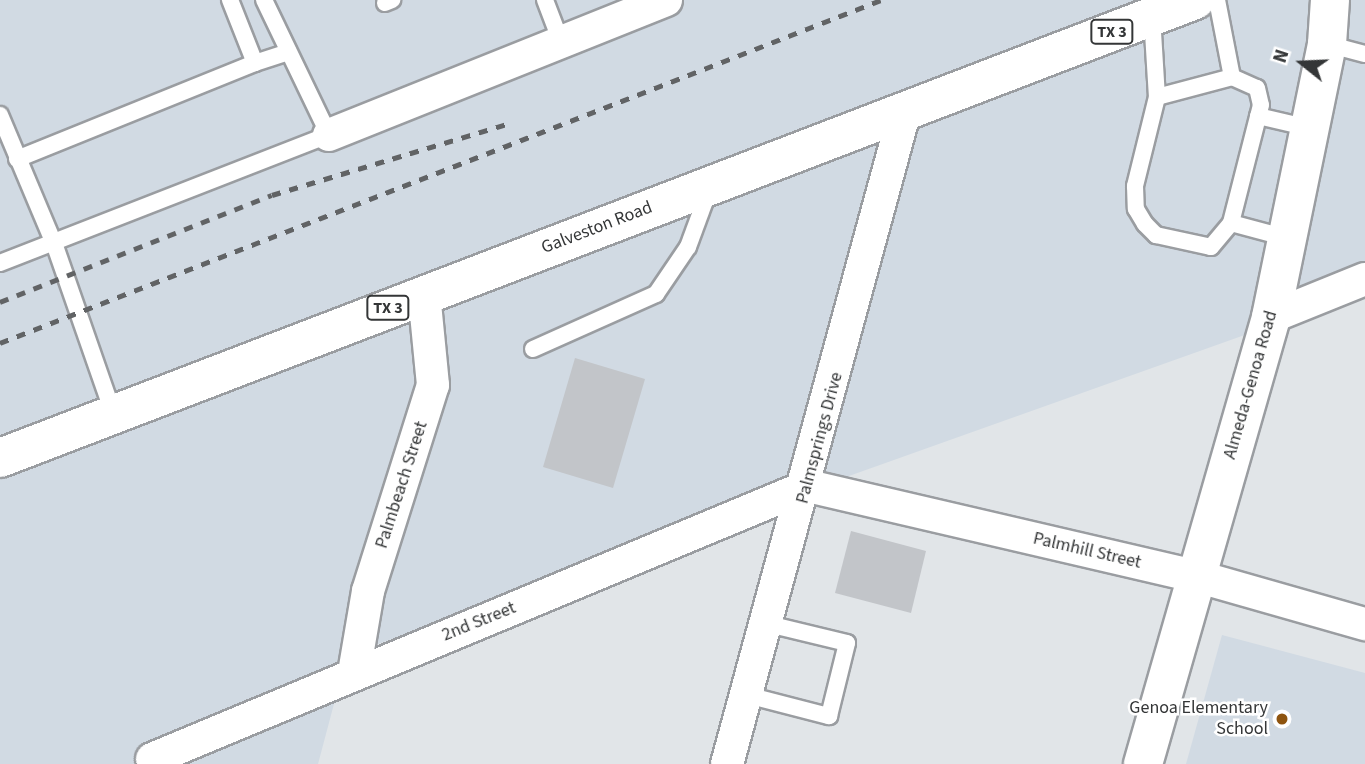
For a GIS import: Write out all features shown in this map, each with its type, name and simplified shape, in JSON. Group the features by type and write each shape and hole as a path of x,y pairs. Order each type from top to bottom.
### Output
{"main road":[{"name":"Galveston Road","path":"0,458 112,410 424,295 1195,0"},
{"name":"Almeda-Genoa Road","path":"1143,764 1271,317 1327,44 1330,0"}],"street":[{"path":"329,135 666,0"},
{"name":"Palmsprings Drive","path":"727,764 808,486 905,110"},
{"path":"1271,317 1365,279"},
{"name":"Palmbeach Street","path":"354,673 368,591 433,386 424,295"},
{"name":"Palmhill Street","path":"808,486 1196,576 1365,624"},
{"name":"2nd Street","path":"152,759 808,486"}],"lane":[{"path":"230,0 255,63"},
{"path":"0,263 55,246 329,135 264,0"},
{"path":"545,0 561,42"},
{"path":"1217,0 1232,77"},
{"path":"1152,16 1157,97 1135,186 1136,209 1156,235 1211,247 1231,223 1258,116 1258,88 1232,77 1157,97"},
{"path":"1327,44 1365,54"},
{"path":"17,159 288,52"},
{"path":"0,115 55,246 112,410"},
{"path":"1258,116 1310,128"},
{"path":"533,349 656,294 688,247 712,185"},
{"path":"1231,223 1287,238"},
{"path":"747,695 829,716 847,643 768,624"}],"shaded area":[{"path":"0,0 1365,0 1365,292 347,655 318,764 0,764"},
{"name":"Genoa Elementary School","path":"1222,635 1365,673 1365,764 1186,764"}],"building":[{"path":"575,358 645,379 613,488 543,467"},
{"path":"851,531 926,551 911,613 835,593"}],"railway":[{"path":"0,343 881,0"},
{"path":"0,302 272,195 507,124"}],"place":[{"name":"Genoa Elementary School","path":"1282,719"}]}
